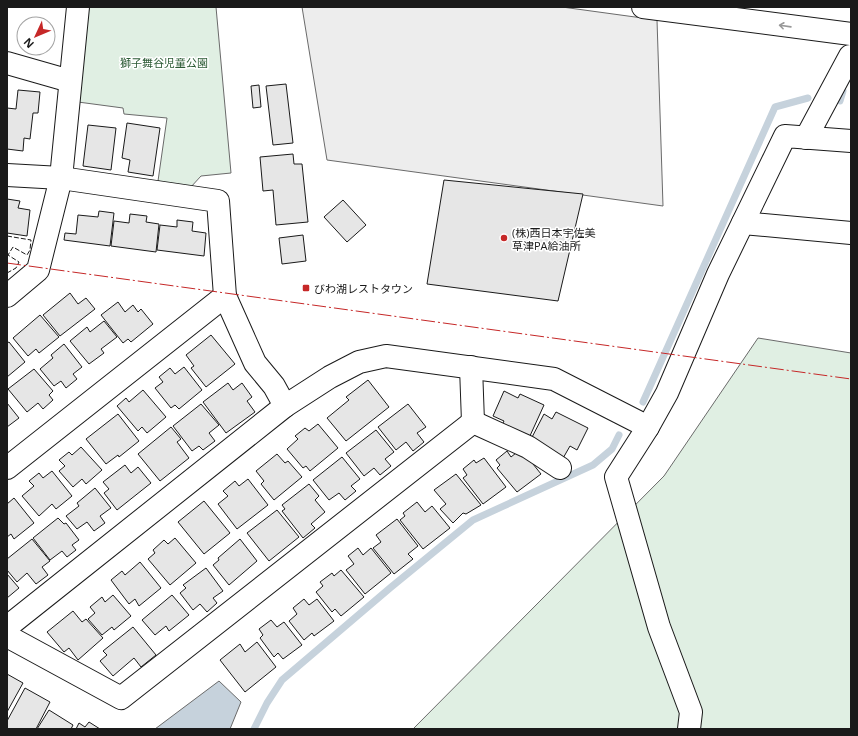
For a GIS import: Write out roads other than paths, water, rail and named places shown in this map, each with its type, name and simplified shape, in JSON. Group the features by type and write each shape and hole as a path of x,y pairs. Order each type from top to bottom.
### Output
{"main road":[{"path":"7,296 38,270 61,178 78,7"},
{"path":"643,7 851,34"},
{"path":"806,138 850,56"},
{"path":"7,64 70,81"},
{"path":"689,729 691,712 659,626 616,476 648,427 667,393 718,274 785,136 851,141"},
{"path":"7,174 61,178 218,201 225,296 255,362 274,386 285,406"},
{"path":"743,223 851,233"},
{"path":"7,468 225,296"},
{"path":"7,627 285,406 330,377 359,362 386,356 554,379 648,427"},
{"path":"471,367 473,422"},
{"path":"473,422 528,447 560,468"},
{"path":"7,636 121,698 473,422"}],"waterway":[{"path":"840,101 843,91"},
{"path":"643,402 775,107 808,98"},
{"path":"254,729 267,703 282,680 473,520 593,465 612,449 619,435"}],"place":[{"name":"(株)西日本宇佐美 草津PA給油所","path":"504,238"},
{"name":"びわ湖レストタウン","path":"306,288"}],"park label":[{"name":"獅子舞谷児童公園","path":"164,62"}]}
